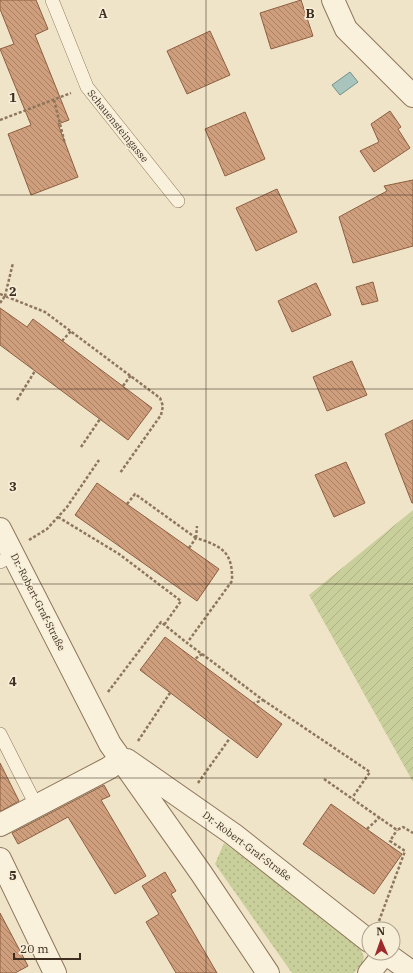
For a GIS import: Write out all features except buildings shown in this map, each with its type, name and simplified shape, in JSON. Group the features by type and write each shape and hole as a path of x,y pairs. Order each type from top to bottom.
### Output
{"street":[{"path":"333,0 346,29 413,96"},
{"name":"Dr.-Robert-Graf-Straße","path":"0,529 98,720 123,760 268,973"},
{"path":"0,825 123,760"},
{"name":"Dr.-Robert-Graf-Straße","path":"123,760 361,922"},
{"path":"0,859 55,973"},
{"path":"369,973 379,961"},
{"path":"396,961 413,973"}],"lane":[{"name":"Schauensteingasse","path":"52,0 87,87 178,201"},
{"path":"0,734 36,805"}],"path":[{"path":"0,120 87,87"},
{"path":"54,100 65,144"},
{"path":"0,303 4,296 13,263"},
{"path":"0,294 45,312 160,398 163,406 161,415 120,473"},
{"path":"62,341 71,331"},
{"path":"17,400 35,370"},
{"path":"123,386 131,375"},
{"path":"81,447 100,419"},
{"path":"13,553 47,529 58,517 99,460"},
{"path":"127,504 135,494 196,538 216,544 226,552 232,565 232,581 187,643"},
{"path":"58,517 119,554 181,602 164,625"},
{"path":"189,548 196,538 197,526"},
{"path":"105,696 161,622 263,700 370,772 352,798"},
{"path":"195,659 202,654"},
{"path":"123,760 170,693"},
{"path":"254,703 263,700"},
{"path":"194,787 230,738"},
{"path":"324,779 397,830"},
{"path":"367,829 380,818"},
{"path":"378,921 405,851 390,841 397,830 403,826 413,833"}],"green space":[{"path":"413,510 413,782 309,595"},
{"path":"224,843 357,941 361,950 362,963 354,973 292,973 215,864"}],"water":[{"path":"350,72 358,82 340,95 332,85"}]}
